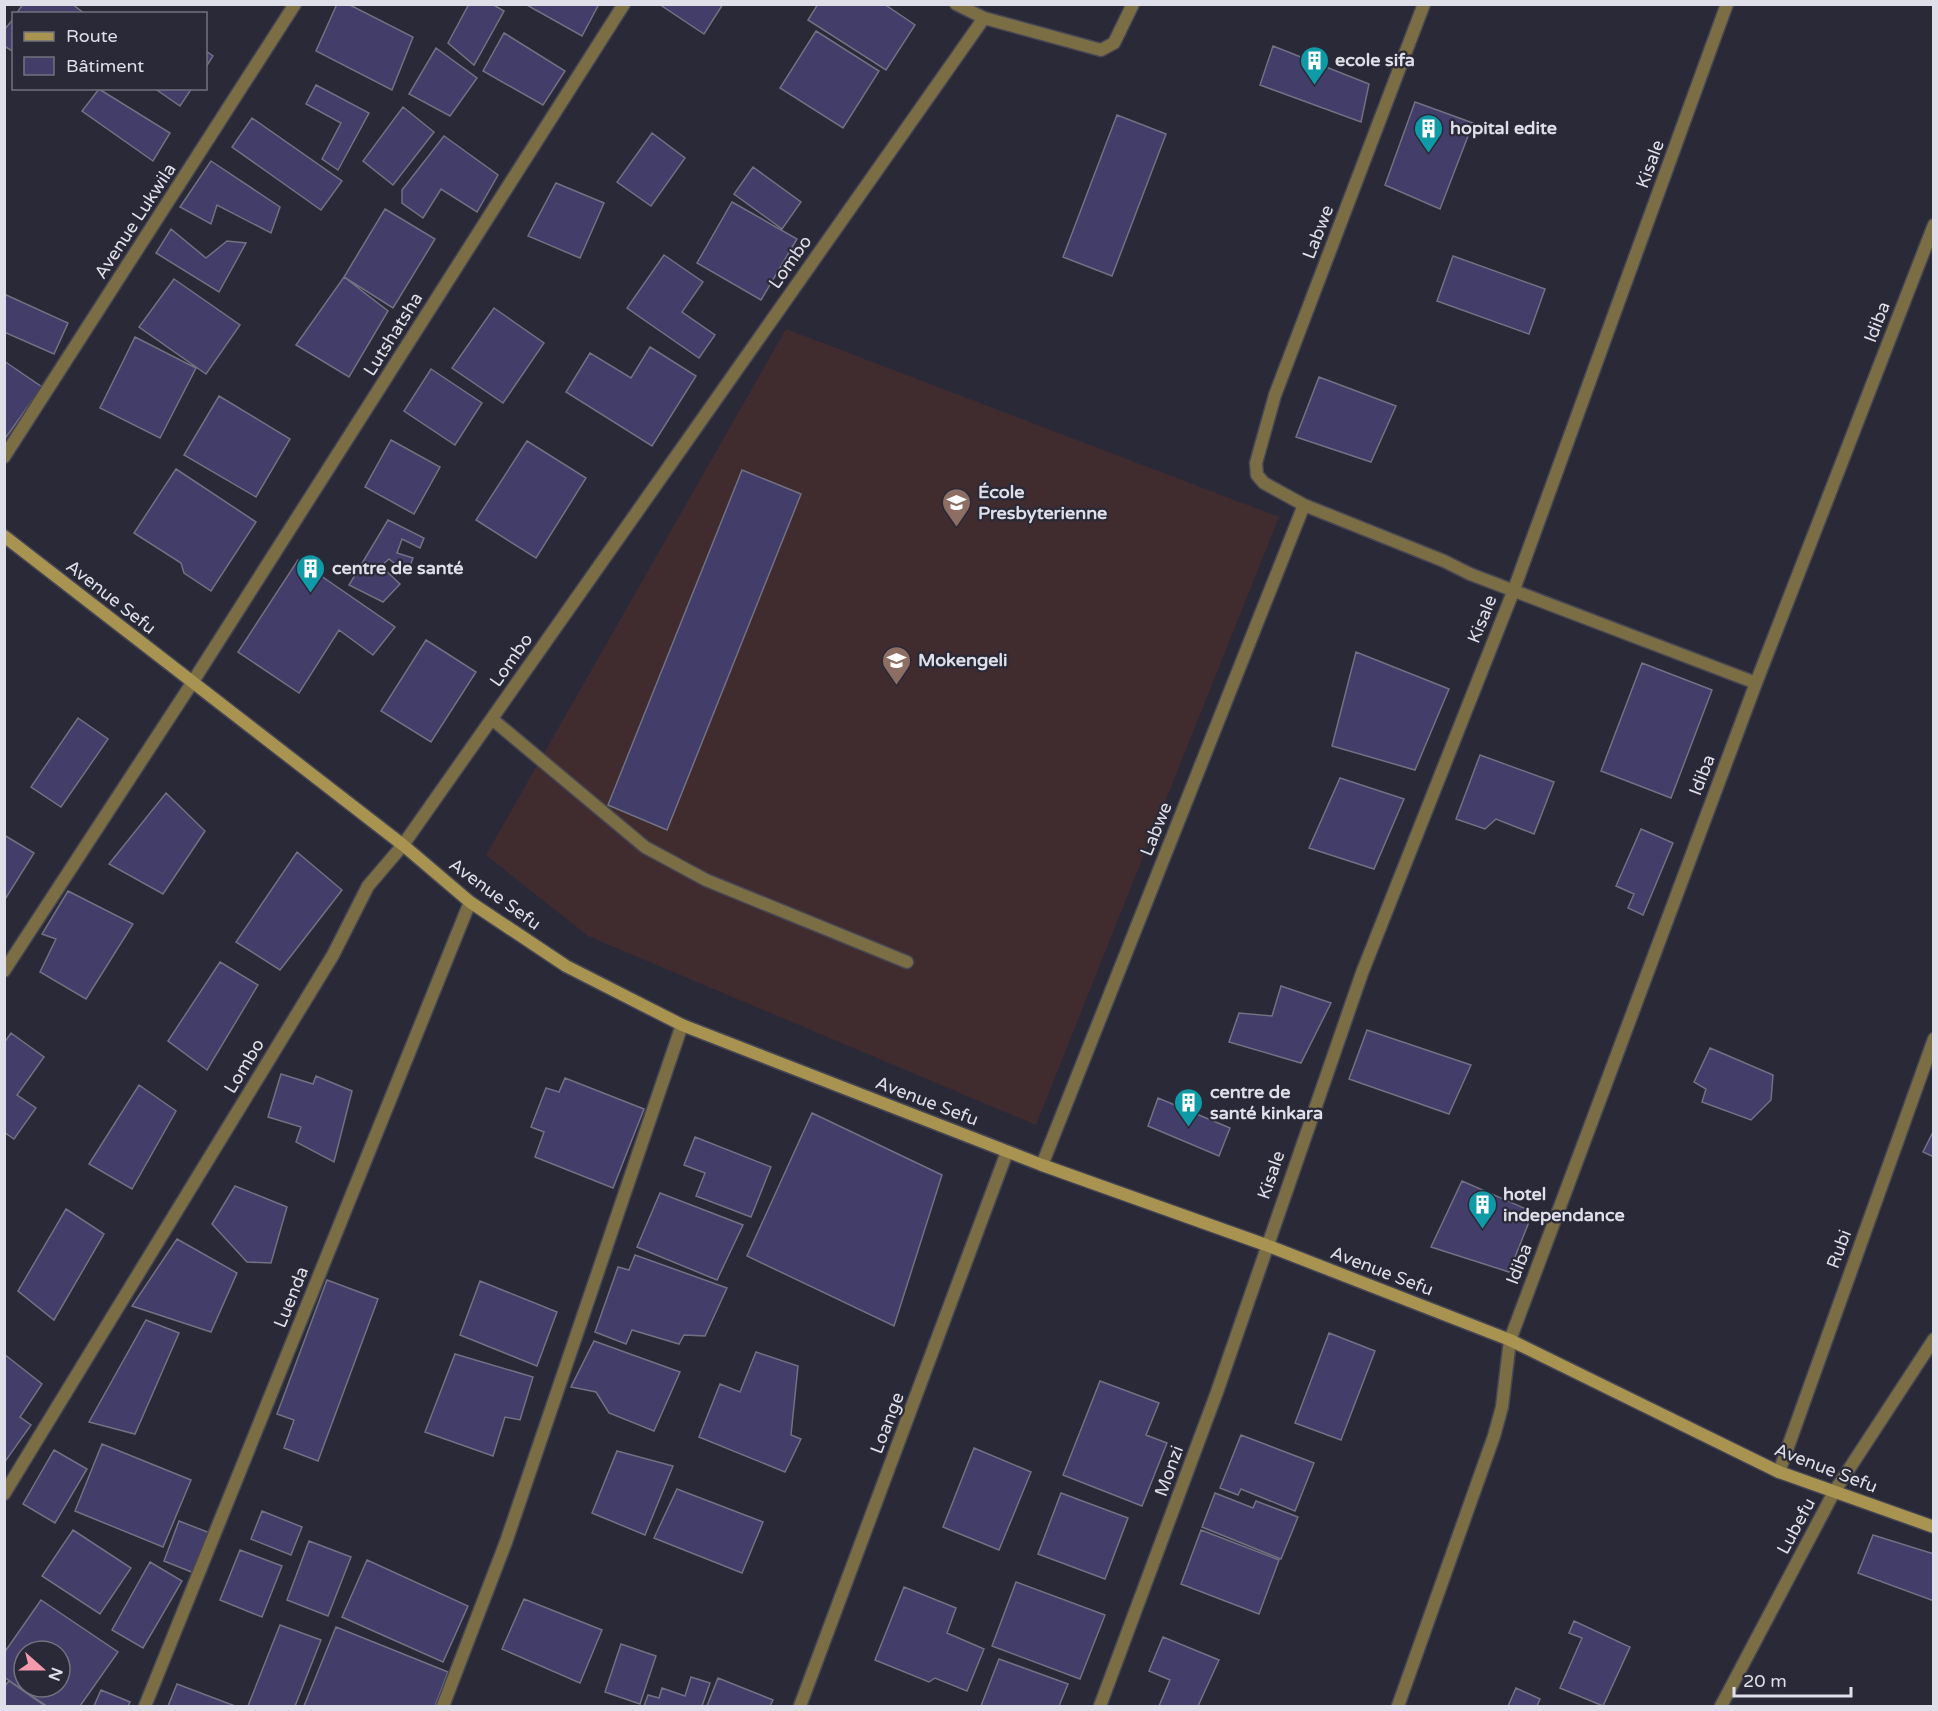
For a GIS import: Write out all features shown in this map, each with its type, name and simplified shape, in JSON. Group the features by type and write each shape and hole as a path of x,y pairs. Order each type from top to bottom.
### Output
{"main road":[{"name":"Avenue Sefu","path":"4,536 403,845 470,902 567,966 682,1025 1007,1152 1266,1245 1510,1340 1779,1472 1934,1527"}],"street":[{"name":"Avenue Lukwila","path":"4,457 295,4"},
{"name":"Lutshatsha","path":"4,971 192,683 624,4"},
{"path":"956,4 984,18 1101,50 1114,43 1133,4"},
{"name":"Labwe","path":"1042,1165 1304,505 1263,483 1257,475 1256,463 1275,394 1424,4"},
{"name":"Kisale","path":"1266,1245 1362,972 1513,591 1727,4"},
{"name":"Lombo","path":"4,1494 333,955 368,886 403,845 984,18"},
{"name":"Idiba","path":"1398,1707 1494,1436 1502,1407 1510,1340 1756,683 1934,225"},
{"path":"1304,505 1513,591 1756,683"},
{"path":"492,719 645,847 706,880 907,962"},
{"name":"Luenda","path":"145,1707 470,902"},
{"path":"443,1707 506,1542 682,1025"},
{"name":"Rubi","path":"1779,1472 1934,1039"},
{"name":"Loange","path":"800,1707 1007,1152"},
{"name":"Monzi","path":"1100,1707 1217,1392 1266,1245"},
{"name":"Lubefu","path":"1721,1707 1834,1492 1934,1339"}],"shaded area":[{"name":"Mokengeli","path":"786,329 1279,517 1036,1125 588,936 486,855"}],"building":[{"path":"23,4 72,4 82,12 17,12"},
{"path":"337,4 348,4 413,37 392,90 316,51"},
{"path":"469,4 492,4 504,11 474,65 448,43"},
{"path":"525,4 599,4 582,36"},
{"path":"659,4 723,4 704,34"},
{"path":"818,4 884,4 915,25 886,70 808,20"},
{"path":"12,20 12,51 4,46 4,30"},
{"path":"816,31 879,71 843,128 780,88"},
{"path":"504,33 565,71 543,105 483,71"},
{"name":"ecole sifa","path":"1273,46 1369,84 1361,122 1260,85"},
{"path":"436,48 477,78 450,116 409,94"},
{"path":"207,52 213,56 207,65"},
{"path":"316,85 369,113 338,170 322,159 341,123 306,104"},
{"path":"101,90 170,133 153,161 82,111"},
{"path":"157,90 191,90 180,106"},
{"name":"hopital edite","path":"1415,102 1473,123 1440,209 1385,185"},
{"path":"403,107 434,132 393,185 363,161"},
{"path":"1117,115 1166,134 1112,276 1063,257"},
{"path":"252,118 342,181 321,210 232,147"},
{"path":"652,133 685,158 651,206 617,182"},
{"path":"444,136 498,175 477,212 441,189 423,218 402,203 402,190"},
{"path":"211,161 280,207 271,233 217,205 211,224 180,207"},
{"path":"753,167 801,202 782,229 734,194"},
{"path":"556,183 604,203 580,258 528,236"},
{"path":"732,202 797,239 761,300 697,263"},
{"path":"385,209 435,239 393,308 344,277"},
{"path":"171,229 206,258 227,241 246,243 219,292 156,253"},
{"path":"664,255 703,282 682,312 715,335 699,358 627,308"},
{"path":"1453,256 1545,289 1529,334 1437,301"},
{"path":"344,277 388,311 349,377 296,345"},
{"path":"174,279 240,325 206,374 139,327"},
{"path":"4,294 68,323 54,354 4,332"},
{"path":"494,308 544,343 503,403 452,368"},
{"path":"135,337 196,368 160,438 100,408"},
{"path":"650,347 696,376 652,446 566,392 590,353 631,378"},
{"path":"4,361 42,387 4,440"},
{"path":"431,369 482,403 455,445 404,411"},
{"path":"1319,377 1396,406 1371,462 1296,437"},
{"path":"219,396 290,439 256,497 184,455"},
{"path":"391,440 440,467 414,514 365,487"},
{"path":"527,441 586,478 536,558 476,520"},
{"path":"176,469 256,522 211,591 184,573 181,563 134,533"},
{"path":"742,470 801,494 667,830 608,805"},
{"path":"388,520 424,538 420,548 402,539 397,553 413,558 407,574 389,559 381,566 400,584 383,602 349,585"},
{"name":"centre de santé","path":"298,560 395,627 373,655 339,630 299,693 238,652"},
{"path":"426,640 476,672 431,742 381,711"},
{"path":"1356,652 1449,689 1415,770 1332,746"},
{"path":"1642,663 1712,690 1671,798 1601,771"},
{"path":"78,718 108,739 61,807 31,787"},
{"path":"1480,755 1554,782 1534,834 1496,819 1485,829 1456,819"},
{"path":"1340,778 1404,799 1374,869 1309,848"},
{"path":"166,793 205,831 163,894 109,864"},
{"path":"1641,829 1673,843 1643,915 1628,908 1634,894 1616,886"},
{"path":"4,835 34,853 4,901"},
{"path":"297,852 342,890 280,970 236,942"},
{"path":"68,891 133,924 86,999 40,972 56,939 42,934"},
{"path":"220,962 258,985 207,1070 168,1041"},
{"path":"1281,986 1331,1003 1301,1063 1229,1042 1239,1013 1272,1016"},
{"path":"1367,1030 1471,1065 1449,1114 1349,1079"},
{"path":"11,1033 44,1057 17,1095 36,1108 14,1139 4,1132 4,1043"},
{"path":"1710,1048 1773,1075 1771,1100 1751,1120 1702,1102 1706,1089 1694,1082"},
{"path":"281,1074 313,1084 316,1076 352,1091 334,1162 296,1142 301,1127 268,1117"},
{"path":"565,1078 644,1109 613,1188 535,1157 544,1132 531,1127 546,1088 559,1092"},
{"path":"139,1085 176,1111 132,1189 89,1164"},
{"name":"centre de santé kinkara","path":"1158,1098 1230,1128 1219,1156 1148,1126"},
{"path":"812,1113 942,1175 894,1326 747,1256"},
{"path":"1934,1130 1934,1157 1923,1152"},
{"path":"695,1137 771,1167 751,1217 696,1196 705,1173 684,1165"},
{"name":"hotel independance","path":"1462,1181 1533,1212 1509,1272 1431,1247"},
{"path":"235,1186 287,1207 271,1263 247,1262 212,1224"},
{"path":"660,1193 743,1225 717,1280 637,1247"},
{"path":"66,1209 104,1234 54,1320 18,1291"},
{"path":"177,1239 237,1273 211,1332 132,1306"},
{"path":"635,1255 727,1288 705,1336 684,1335 679,1344 632,1330 626,1344 595,1332 618,1267 629,1270"},
{"path":"327,1280 378,1299 318,1461 284,1448 294,1420 277,1414"},
{"path":"480,1281 557,1312 537,1366 460,1335"},
{"path":"146,1320 179,1333 135,1434 89,1422"},
{"path":"1329,1333 1375,1351 1341,1440 1295,1423"},
{"path":"594,1341 680,1372 654,1431 609,1413 596,1392 571,1387"},
{"path":"756,1352 798,1366 791,1435 801,1439 785,1472 699,1437 720,1384 740,1392"},
{"path":"4,1354 42,1384 20,1417 31,1425 4,1463"},
{"path":"455,1354 533,1377 520,1420 505,1417 493,1456 425,1432"},
{"path":"1100,1381 1159,1403 1146,1435 1167,1443 1142,1506 1063,1475"},
{"path":"1241,1435 1314,1463 1295,1511 1241,1489 1238,1495 1220,1488"},
{"path":"102,1444 191,1480 163,1547 75,1511"},
{"path":"974,1448 1031,1472 999,1550 943,1527"},
{"path":"54,1450 87,1469 55,1523 23,1504"},
{"path":"617,1451 673,1466 645,1535 592,1513"},
{"path":"677,1489 763,1522 742,1573 654,1538"},
{"path":"1061,1493 1128,1518 1105,1579 1038,1554"},
{"path":"1215,1493 1253,1508 1256,1501 1298,1517 1281,1559 1202,1527"},
{"path":"262,1511 302,1527 291,1555 251,1539"},
{"path":"179,1521 210,1533 194,1573 164,1561"},
{"path":"73,1530 131,1568 100,1614 42,1576"},
{"path":"1201,1530 1279,1560 1259,1614 1181,1584"},
{"path":"1873,1535 1934,1554 1934,1601 1858,1573"},
{"path":"309,1541 351,1557 328,1616 287,1600"},
{"path":"240,1550 282,1566 262,1617 220,1600"},
{"path":"367,1560 468,1606 443,1662 342,1617"},
{"path":"150,1562 182,1581 143,1648 112,1630"},
{"path":"1016,1582 1105,1615 1080,1679 992,1646"},
{"path":"904,1587 956,1608 947,1633 984,1649 967,1691 935,1678 929,1682 875,1660"},
{"path":"524,1599 602,1630 580,1683 502,1649"},
{"path":"41,1600 118,1652 80,1706 47,1706 37,1699 72,1699 72,1639 14,1639"},
{"path":"1574,1621 1630,1647 1603,1706 1560,1688 1582,1638 1569,1633"},
{"path":"280,1625 321,1640 295,1706 248,1706"},
{"path":"336,1627 448,1672 435,1706 304,1706"},
{"path":"1163,1637 1219,1660 1198,1706 1159,1706 1170,1680 1149,1671"},
{"path":"12,1642 12,1682 4,1677 4,1653"},
{"path":"621,1644 656,1656 640,1704 605,1692"},
{"path":"999,1659 1068,1684 1059,1706 981,1706"},
{"path":"691,1677 710,1683 702,1706 644,1706 648,1695 659,1698 662,1688 685,1696"},
{"path":"718,1678 773,1700 770,1706 707,1706"},
{"path":"9,1681 12,1683 12,1699 35,1699 45,1706 4,1706 4,1687"},
{"path":"177,1684 235,1706 168,1706"},
{"path":"1516,1688 1540,1699 1537,1706 1508,1706"},
{"path":"101,1690 130,1702 128,1706 94,1706"}],"place":[{"name":"ecole sifa","path":"1314,86"},
{"name":"hopital edite","path":"1429,154"},
{"name":"École Presbyterienne","path":"957,528"},
{"name":"centre de santé","path":"311,594"},
{"name":"Mokengeli","path":"897,686"},
{"name":"centre de santé kinkara","path":"1189,1128"},
{"name":"hotel independance","path":"1482,1230"}]}
